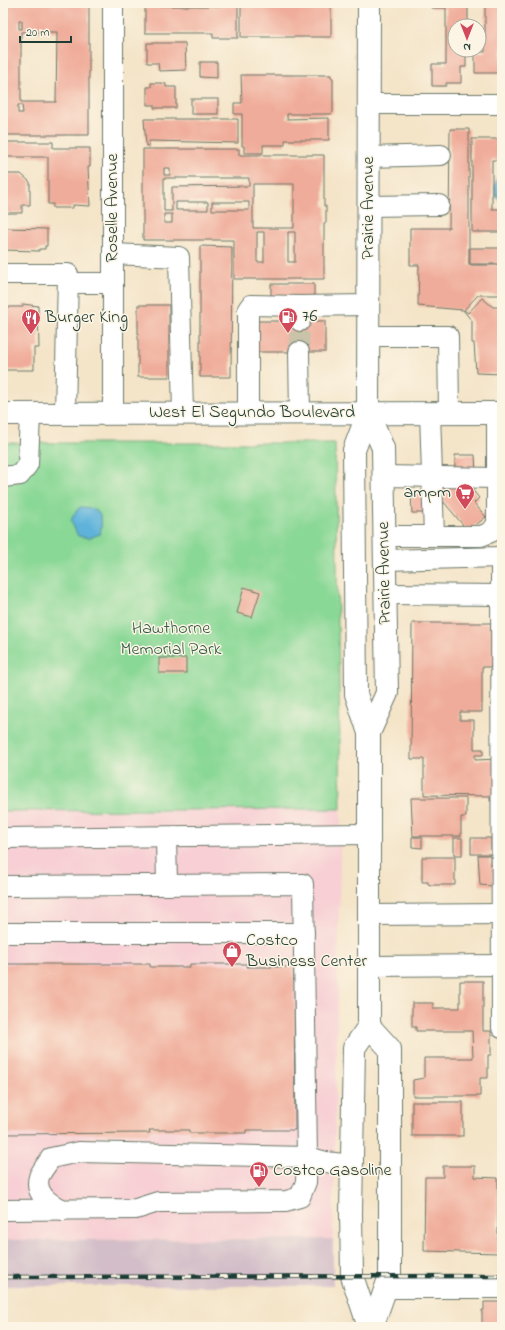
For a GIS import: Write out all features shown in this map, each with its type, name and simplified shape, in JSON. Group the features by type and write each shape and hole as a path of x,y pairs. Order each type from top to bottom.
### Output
{"main road":[{"name":"Prairie Avenue","path":"369,3 368,413 354,450 356,694 369,733 369,1026"},
{"name":"Prairie Avenue","path":"368,413 383,448 387,693 369,733"},
{"name":"West El Segundo Boulevard","path":"3,414 499,413"},
{"path":"368,1327 352,1276 352,1165 354,1048 369,1026 390,1048 390,1276 372,1327"}],"street":[{"name":"Roselle Avenue","path":"113,3 113,414"},
{"path":"369,104 502,104"},
{"path":"369,157 441,155"},
{"path":"368,206 439,205"},
{"path":"113,254 180,257 183,413"},
{"path":"3,274 68,274 66,414"},
{"path":"69,283 113,283"},
{"path":"248,413 248,309 251,305 300,313 368,305"},
{"path":"368,336 448,336 433,476 434,536"},
{"path":"299,352 300,413"},
{"path":"384,536 481,536 491,532 497,524 496,478 499,413"},
{"path":"3,477 20,474 28,464 30,450 30,414"},
{"path":"384,476 496,478"},
{"path":"385,560 502,557 502,1028"},
{"path":"385,594 501,595"},
{"path":"3,838 369,834"},
{"path":"166,837 167,885"},
{"path":"3,886 303,884 307,1157 306,1182 300,1197 286,1201 158,1202 136,1209 3,1210"},
{"path":"370,915 501,914"},
{"path":"3,933 304,933"},
{"path":"369,966 501,965"},
{"path":"63,1210 50,1204 40,1194 39,1177 51,1158 79,1152 307,1157 326,1162 352,1165"},
{"path":"386,1288 502,1288"}],"shaded area":[{"path":"341,809 333,1239 3,1240 3,811"},
{"path":"333,1239 333,1286 3,1286 3,1240"}],"green space":[{"name":"Hawthorne Memorial Park","path":"3,443 335,443 341,809 3,811"}],"water":[{"path":"500,173 502,173 502,202 495,193 496,180"},
{"path":"80,507 87,507 99,514 101,518 100,534 89,538 78,536 71,521 74,514"}],"building":[{"path":"3,3 89,3 89,135 3,135","holes":["19,21 22,21 22,29 19,29","21,32 57,32 56,102 21,102","18,105 22,105 23,113 18,113"]},
{"path":"223,3 238,3 238,38 213,38 213,33 145,33 145,6 223,6"},
{"path":"241,3 331,3 331,37 241,37"},
{"path":"431,3 468,3 468,18 447,18 447,58 466,58 466,67 461,67 461,83 446,83 446,86 432,86 432,64 446,64 446,8 431,8"},
{"path":"485,3 502,3 502,73 475,73 475,58 487,58 487,18 485,18"},
{"path":"147,43 185,43 186,70 159,71 158,63 147,63"},
{"path":"200,62 217,62 217,78 200,77"},
{"path":"241,75 331,75 331,78 333,78 333,112 331,114 287,114 287,119 329,118 329,140 285,140 285,145 263,145 263,153 244,153 244,146 242,146 242,114 234,114 234,103 242,103"},
{"path":"151,83 166,84 166,87 176,87 176,108 154,108 154,105 147,105 147,87 151,87"},
{"path":"191,99 218,99 218,114 191,114"},
{"path":"144,119 238,119 238,143 149,141 149,146 146,146"},
{"path":"450,129 469,129 469,265 502,265 502,374 476,373 474,343 472,343 472,321 463,310 418,306 419,265 410,265 410,228 449,228","holes":["478,295 500,295 500,307 493,307 482,298 468,313 464,310"]},
{"path":"472,139 502,139 502,160 492,160 492,209 502,209 502,232 472,232"},
{"path":"3,142 53,142 53,148 90,148 90,167 88,167 90,206 73,205 73,208 53,208 53,204 48,204 48,157 3,157"},
{"path":"143,149 239,149 239,155 324,155 324,206 326,206 326,223 324,223 324,279 234,279 234,240 143,240","holes":["164,168 170,168 170,175 164,175","164,178 249,178 249,186 172,187 172,211 164,211","253,184 294,184 294,228 253,228","176,202 208,202 208,210 176,210","212,202 249,202 249,210 212,210","164,214 172,214 172,223 164,223","257,232 264,232 264,262 257,262","288,232 295,232 295,262 288,262"]},
{"path":"3,174 21,174 30,182 30,205 22,205 22,213 3,213"},
{"path":"6,228 47,229 47,246 45,246 45,249 39,249 39,251 3,250 3,230 6,230"},
{"path":"200,246 232,247 231,377 200,377"},
{"path":"470,248 502,248 502,264 470,264"},
{"path":"271,284 314,284 314,298 271,298"},
{"path":"23,304 38,306 39,348 34,348 34,370 5,370 5,336 3,336 3,326 6,326 6,307 23,307"},
{"path":"138,305 169,305 169,377 138,377"},
{"path":"253,321 325,321 325,352 253,352"},
{"path":"455,455 475,455 476,475 455,475"},
{"name":"ampm","path":"463,478 479,498 474,503 486,517 468,531 437,494 439,487"},
{"path":"411,492 430,492 431,513 412,513"},
{"path":"244,587 260,592 252,617 237,613"},
{"path":"412,623 495,623 495,667 482,667 482,712 460,712 460,720 474,720 474,749 483,749 483,755 475,755 475,760 498,759 497,801 490,801 490,796 424,795 424,759 411,759"},
{"path":"159,658 186,658 186,673 159,673"},
{"path":"411,798 466,798 466,817 461,817 461,836 413,836"},
{"path":"412,837 422,837 422,848 412,847"},
{"path":"454,838 462,838 462,855 454,855"},
{"path":"471,838 491,838 491,854 471,854"},
{"path":"478,855 490,855 490,864 497,864 492,886 480,885"},
{"path":"422,857 455,857 455,885 431,885 428,884 428,882 422,882"},
{"path":"3,964 150,964 150,967 190,967 190,964 247,964 247,967 294,967 295,1130 246,1130 246,1133 189,1133 189,1130 149,1130 150,1133 3,1134"},
{"path":"460,981 483,981 483,1031 491,1031 491,1055 488,1055 488,1078 480,1078 480,1096 413,1096 413,1080 424,1078 424,1058 473,1058 472,1031 416,1031 416,1027 412,1027 412,1003 433,1003 433,1008 460,1008"},
{"path":"412,1102 463,1102 463,1136 412,1136"},
{"path":"443,1166 475,1166 475,1177 498,1178 498,1253 424,1251 425,1177 443,1177"},
{"path":"484,1302 502,1302 502,1327 482,1327 482,1310 484,1310"}],"tunnel":[{"path":"299,352 300,321"}],"railway":[{"path":"3,1277 502,1276"}],"place":[{"name":"76","path":"288,334"},
{"name":"Burger King","path":"31,335"},
{"name":"ampm","path":"465,510"},
{"name":"Costco Business Center","path":"232,968"},
{"name":"Costco Gasoline","path":"259,1188"}]}
